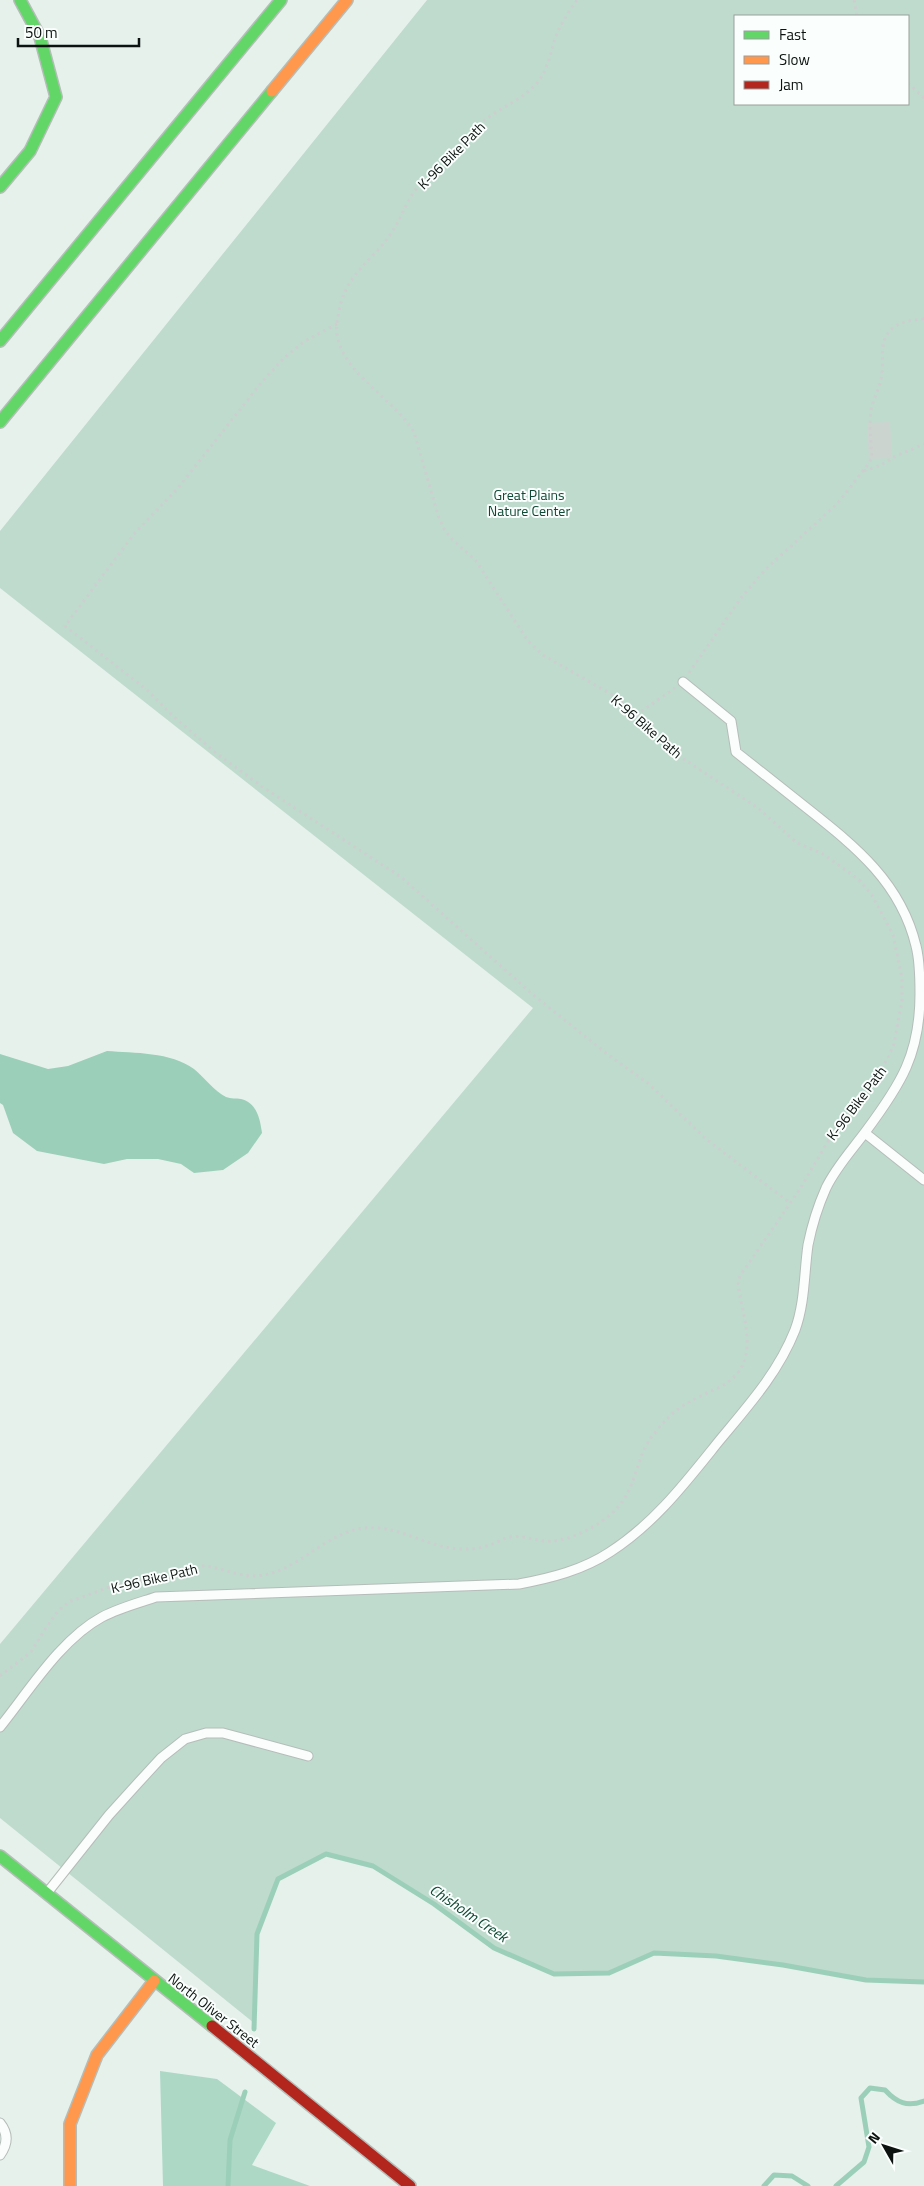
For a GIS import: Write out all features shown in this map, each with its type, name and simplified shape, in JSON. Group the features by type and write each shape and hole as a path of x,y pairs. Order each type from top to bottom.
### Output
{"main road":[{"path":"0,187 30,151 56,97 40,37 20,0"},
{"path":"0,341 281,0"},
{"path":"0,422 347,0"},
{"name":"North Oliver Street","path":"0,1856 410,2186"},
{"path":"70,2186 70,2124 98,2055 154,1981"}],"lane":[{"path":"0,1726 60,1653 80,1633 101,1617 126,1606 156,1597 519,1584 567,1573 609,1553 635,1535 656,1516 765,1385 783,1357 798,1319 809,1243 816,1212 827,1186 840,1164 894,1092 907,1068 920,1021 920,976 916,946 907,919 896,897 878,871 854,846 736,752 731,721 684,682"},
{"path":"865,1133 924,1180"},
{"path":"47,1894 120,1802 161,1758 185,1739 206,1733 223,1733 308,1756"},
{"path":"0,2123 6,2134 5,2149 0,2155"}],"path":[{"name":"K-96 Bike Path","path":"0,1676 31,1652 48,1625 69,1602 112,1586 203,1566 218,1567 251,1576 269,1573 287,1568 334,1539 361,1529 387,1528 445,1547 475,1549 517,1536 554,1541 569,1538 609,1516 623,1501 632,1487 644,1450 660,1426 674,1412 690,1401 722,1386 734,1378 739,1370 746,1357 748,1342 738,1284 740,1276 790,1203 830,1138 878,1075 894,1044 902,1001 902,978 893,935 872,895 858,879 823,854 797,843 758,808 676,754 616,697 543,655 528,641 476,561 444,529 438,515 414,432 399,412 372,388 344,356 338,342 337,324 339,307 346,286 355,273 393,231 415,190 482,123 526,93 538,81 547,64 559,29 577,0"},
{"path":"854,0 857,15"},
{"path":"909,83 924,98"},
{"path":"636,715 684,682 741,598 766,569 838,504 863,471 872,457 871,408 878,391 882,373 883,342 889,332 897,325 924,319"},
{"path":"337,324 305,341 284,358 261,383 178,488 134,534 65,626 148,690 173,716 216,754 264,788 401,877 530,993 607,1054 649,1084 706,1139 790,1203"},
{"path":"863,471 881,465 896,456 924,444"}],"green space":[{"name":"Great Plains Nature Center","path":"427,0 924,0 924,1982 866,1980 783,1965 716,1956 655,1953 609,1973 554,1974 494,1948 434,1904 373,1866 326,1854 278,1880 257,1934 254,2023 0,1818 0,1644 533,1008 0,588 0,531"}],"shaded area":[{"path":"107,1051 152,1054 185,1063 221,1094 228,1098 241,1099 251,1104 259,1117 262,1133 248,1153 223,1170 194,1173 181,1164 158,1159 127,1159 104,1164 37,1151 13,1133 3,1105 0,1103 0,1054 48,1069 68,1066"},
{"path":"160,2071 217,2079 276,2123 252,2165 310,2186 163,2186"}],"building":[{"path":"890,422 892,458 869,459 867,423"}],"waterway":[{"name":"Chisholm Creek","path":"254,2029 257,1934 278,1879 326,1854 373,1866 434,1904 494,1948 554,1974 609,1973 654,1953 716,1956 783,1965 866,1980 924,1982"},
{"path":"836,2186 864,2162 869,2147 861,2098 870,2088 885,2090 898,2101 907,2104 924,2101"},
{"name":"Chisholm Creek","path":"228,2186 230,2140 245,2092"},
{"path":"764,2186 774,2175 792,2176 808,2186"}],"traffic: fast":[{"path":"0,187 30,151 56,97 40,37 20,0"},
{"path":"0,341 281,0"},
{"path":"0,422 272,91"},
{"path":"0,1856 212,2026"}],"traffic: slow":[{"path":"272,91 347,0"},
{"path":"70,2186 70,2124 97,2055 154,1981"}],"traffic: jam":[{"path":"212,2026 410,2186"}]}
